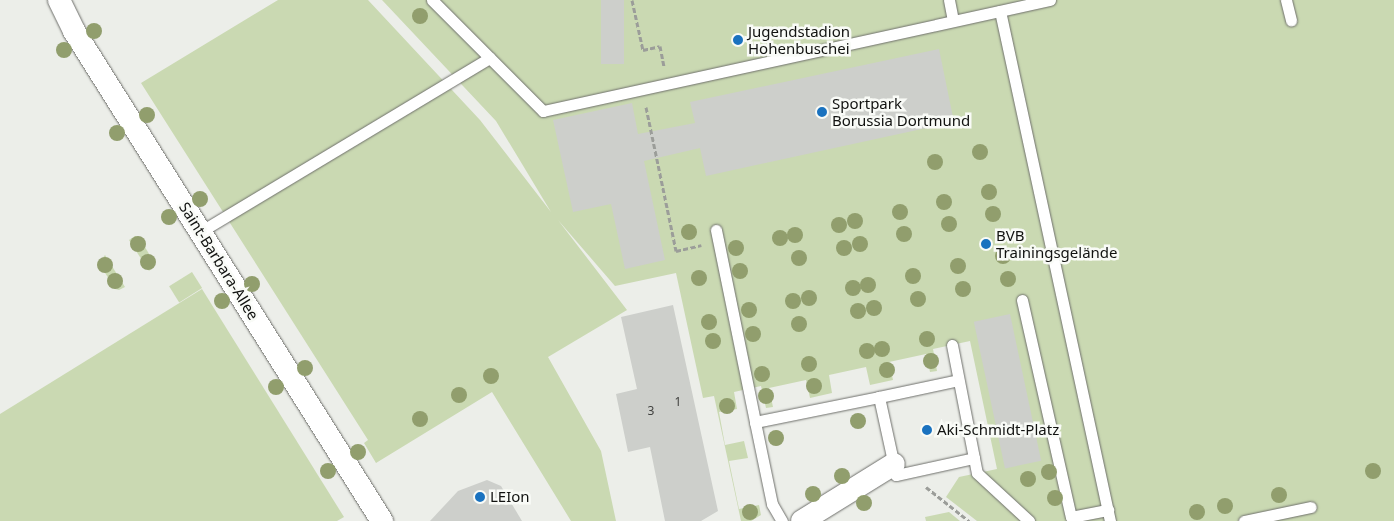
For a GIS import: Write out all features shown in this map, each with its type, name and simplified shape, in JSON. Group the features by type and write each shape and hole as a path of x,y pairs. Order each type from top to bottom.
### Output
{"street":[{"name":"Saint-Barbara-Allee","path":"59,0 74,31 382,521"},
{"path":"802,521 894,464"}],"lane":[{"path":"432,0 543,111 1050,0"},
{"path":"949,0 953,21"},
{"path":"1286,0 1292,20"},
{"path":"1000,11 1109,515 1071,517 1022,300"},
{"path":"200,232 490,58"},
{"path":"717,236 772,504 782,521"},
{"path":"952,345 977,473 1029,521"},
{"path":"755,422 958,380"},
{"path":"879,397 896,474 974,458"},
{"path":"1244,521 1310,507"}],"path":[{"path":"632,0 643,50 660,46"},
{"path":"642,89 676,251 717,236"},
{"path":"922,483 969,521"}],"green space":[{"name":"BVB Trainingsgelände","path":"278,0 368,0 480,120 551,212 496,121 382,0 1394,0 1394,521 977,521 946,497 959,477 997,469 970,341 933,349 937,371 930,372 926,354 889,362 893,380 870,385 866,367 829,375 832,393 810,398 806,380 769,388 773,407 766,408 761,386 734,392 737,409 719,412 725,445 744,441 748,458 729,461 739,509 759,505 761,515 751,521 741,521 714,396 703,398 676,273 615,286 558,220 627,310 548,357 601,451 616,521 571,521 492,392 376,463 364,443 368,440 141,83"},
{"path":"135,236 139,237 155,264 149,271 129,240"},
{"path":"105,255 125,287 119,290 115,289 99,263"},
{"path":"192,272 202,288 179,302 169,286"},
{"path":"202,289 344,517 337,521 0,521 0,414"},
{"path":"949,512 960,521 926,521 925,517"}],"building":[{"path":"601,0 624,0 624,64 601,64"},
{"name":"Sportpark Borussia Dortmund","path":"939,49 954,122 706,176 700,148 644,161 665,260 625,269 611,204 573,212 553,120 632,103 638,134 695,123 690,102"},
{"path":"673,305 718,511 701,521 665,521 650,447 628,452 616,394 637,389 621,317"},
{"path":"1010,314 1041,461 1005,468 974,322"},
{"name":"LEIon","path":"487,480 501,486 522,521 430,521 458,491"}],"place":[{"name":"Jugendstadion Hohenbuschei","path":"738,40"},
{"name":"Sportpark Borussia Dortmund","path":"822,112"},
{"name":"BVB Trainingsgelände","path":"986,244"},
{"name":"Aki-Schmidt-Platz","path":"927,430"},
{"name":"LEIon","path":"480,497"}]}
